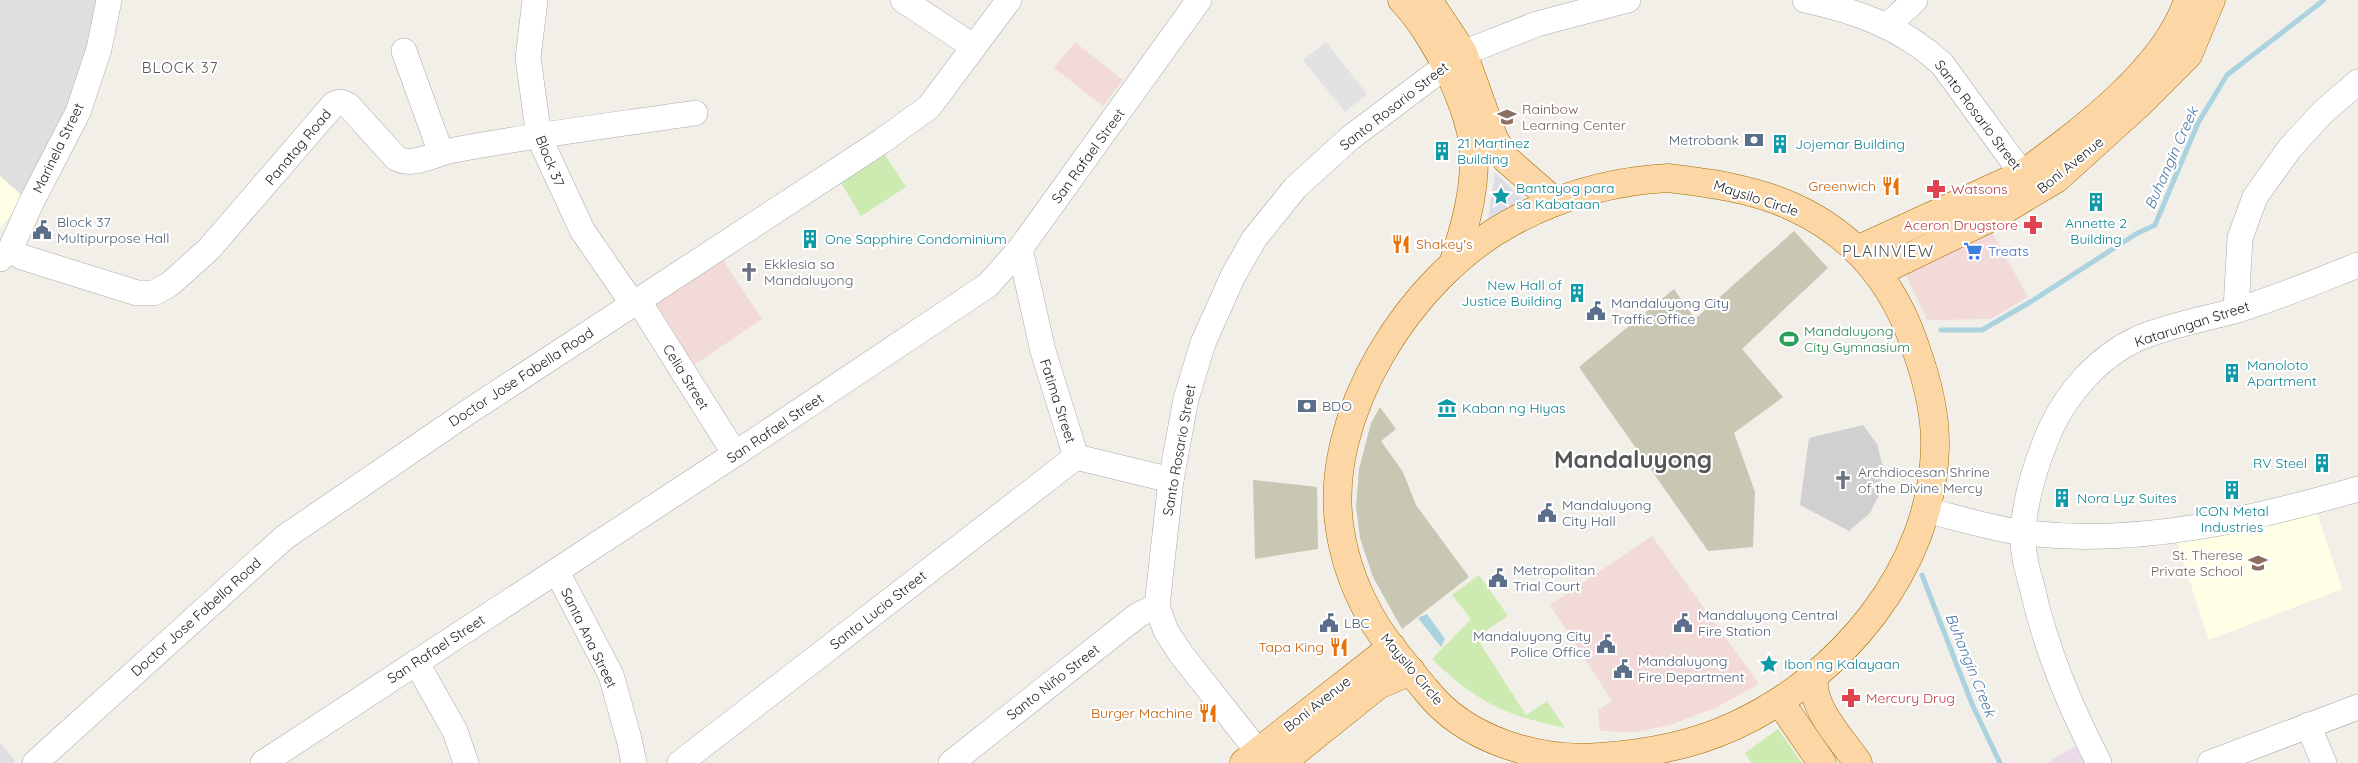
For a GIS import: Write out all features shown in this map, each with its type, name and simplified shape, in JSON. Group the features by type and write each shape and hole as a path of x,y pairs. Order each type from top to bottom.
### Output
{"main road":[{"path":"1402,0 1454,59 1470,134 1474,158 1470,202 1453,264"},
{"path":"1428,0 1454,59 1502,152 1524,177 1555,202"},
{"name":"Boni Avenue","path":"1877,273 2030,183 2080,130 2160,54 2184,14 2188,0"},
{"name":"Boni Avenue","path":"1857,250 2030,183 2056,179 2097,144 2188,55 2211,0"},
{"name":"Maysilo Circle","path":"1668,178 1708,182 1794,207 1839,235 1857,250 1898,301 1908,324 1928,392 1935,446 1926,510 1898,576 1873,614 1814,677 1780,702 1732,728 1686,743 1634,755 1580,759 1552,757 1513,746 1484,734 1454,717 1430,696 1376,626 1348,565 1340,531 1337,502 1339,475 1355,405 1385,346 1427,291 1453,264 1506,225 1555,202 1603,186 1636,180 1668,178"},
{"name":"Boni Avenue","path":"1263,760 1392,647"},
{"name":"Boni Avenue","path":"1263,760 1378,686 1411,671"},
{"path":"1814,677 1813,685 1817,705 1858,763"},
{"path":"1780,702 1822,763"}],"street":[{"name":"Marinela Street","path":"5,254 78,112 99,49 109,0"},
{"name":"Block 37","path":"535,0 528,58 539,137 582,230 635,302"},
{"path":"903,0 974,48"},
{"name":"Doctor Jose Fabella Road","path":"35,763 285,537 420,444 882,141 929,107 1009,0"},
{"name":"San Rafael Street","path":"273,760 416,662 557,572 988,285 1020,249 1199,0"},
{"name":"Santo Rosario Street","path":"1263,760 1181,654 1166,631 1157,606 1171,480 1186,399 1203,343 1233,276 1254,240 1295,188 1350,138 1454,59 1537,24 1628,0"},
{"name":"Santo Rosario Street","path":"1805,0 1844,8 1888,25 1930,53 1942,64 2030,183"},
{"path":"1888,25 1915,0"},
{"path":"404,51 441,153"},
{"path":"2236,310 2240,238 2255,197 2290,148 2323,112 2358,82"},
{"name":"Panatag Road","path":"5,254 22,257 137,293 154,293 170,284 209,249 334,104 341,102 348,105 396,158 403,162 411,162 441,153 695,113"},
{"name":"Fatima Street","path":"1020,249 1043,351 1076,457 1171,480"},
{"name":"Katarungan Street","path":"2099,763 2073,713 2055,669 2024,555 2023,533 2028,494 2041,451 2059,411 2087,376 2107,356 2138,339 2271,299 2358,265"},
{"name":"Celia Street","path":"635,302 735,454"},
{"name":"Santa Lucia Street","path":"680,763 1076,457"},
{"path":"1926,510 2023,533 2104,538 2194,529 2298,506 2358,489"},
{"name":"Santa Ana Street","path":"557,572 611,675 630,739 634,763"},
{"name":"Santo Niño Street","path":"951,763 1138,615 1157,606"},
{"path":"416,662 455,731 466,763"},
{"path":"2210,763 2358,707"},
{"path":"2308,726 2324,763"}],"shaded area":[{"path":"0,0 100,0 73,127 25,198 0,176"},
{"path":"1075,42 1123,80 1103,106 1054,68"},
{"path":"1326,42 1367,94 1345,112 1303,60"},
{"path":"1495,173 1523,199 1488,219"},
{"path":"0,176 25,198 0,228"},
{"path":"1988,225 2028,297 1991,319 1927,320 1903,269"},
{"path":"1794,231 1828,268 1742,349 1783,397 1734,433 1755,492 1753,547 1708,551 1579,367 1674,289 1695,319"},
{"path":"719,254 762,319 694,365 652,297"},
{"path":"1380,407 1396,429 1381,441 1403,472 1416,505 1469,577 1402,629 1373,577 1360,538 1356,507 1359,469 1371,423"},
{"name":"Archdiocesan Shrine of the Divine Mercy","path":"1863,425 1877,444 1883,467 1880,493 1870,513 1849,531 1800,505 1809,438"},
{"path":"1253,480 1317,487 1318,549 1255,559"},
{"name":"St. Therese Private School","path":"2317,513 2342,589 2209,640 2176,539 2233,533"},
{"path":"1652,536 1759,684 1715,708 1670,725 1635,732 1600,731 1598,710 1612,701 1550,605"},
{"path":"0,742 15,761 13,763 0,763"},
{"path":"2075,746 2085,763 2047,763"}],"green space":[{"path":"884,153 906,187 861,216 840,181"},
{"path":"1479,575 1508,616 1476,637 1526,715 1547,701 1565,728 1525,718 1492,705 1463,686 1432,659 1471,619 1452,595"},
{"path":"1778,729 1802,763 1752,763 1745,753"}],"water":[{"path":"1427,614 1445,639 1441,647 1418,618"}],"waterway":[{"name":"Buhangin Creek","path":"1941,330 1982,330 2032,301 2136,234 2155,225 2198,123 2227,75 2324,0"},
{"name":"Buhangin Creek","path":"1922,575 1972,704 2000,763"}],"place":[{"name":"Rainbow Learning Center","path":"1507,117"},
{"name":"Metrobank","path":"1754,140"},
{"name":"Jojemar Building","path":"1780,144"},
{"name":"21 Martinez Building","path":"1442,151"},
{"name":"Greenwich","path":"1891,186"},
{"name":"Watsons","path":"1936,189"},
{"name":"Bantayog para sa Kabataan","path":"1501,196"},
{"name":"Annette 2 Building","path":"2096,202"},
{"name":"Aceron Drugstore","path":"2033,225"},
{"name":"Block 37 Multipurpose Hall","path":"42,230"},
{"name":"One Sapphire Condominium","path":"810,239"},
{"name":"Shakey's","path":"1401,244"},
{"name":"Treats","path":"1973,251"},
{"name":"Ekklesia sa Mandaluyong","path":"749,272"},
{"name":"New Hall of Justice Building","path":"1577,293"},
{"name":"Mandaluyong City Traffic Office","path":"1596,311"},
{"name":"Mandaluyong City Gymnasium","path":"1789,339"},
{"name":"Manoloto Apartment","path":"2232,373"},
{"name":"BDO","path":"1307,406"},
{"name":"Kaban ng Hiyas","path":"1447,408"},
{"name":"RV Steel","path":"2322,463"},
{"name":"Archdiocesan Shrine of the Divine Mercy","path":"1843,480"},
{"name":"ICON Metal Industries","path":"2232,490"},
{"name":"Nora Lyz Suites","path":"2062,498"},
{"name":"Mandaluyong City Hall","path":"1547,513"},
{"name":"St. Therese Private School","path":"2258,563"},
{"name":"Metropolitan Trial Court","path":"1498,578"},
{"name":"LBC","path":"1329,623"},
{"name":"Mandaluyong Central Fire Station","path":"1683,623"},
{"name":"Mandaluyong City Police Office","path":"1606,644"},
{"name":"Tapa King","path":"1339,647"},
{"name":"Ibon ng Kalayaan","path":"1769,664"},
{"name":"Mandaluyong Fire Department","path":"1623,669"},
{"name":"Mercury Drug","path":"1851,698"},
{"name":"Burger Machine","path":"1208,713"}],"district":[{"name":"BLOCK 37","path":"180,67"},
{"name":"PLAINVIEW","path":"1888,251"},
{"name":"Mandaluyong","path":"1633,459"}]}
